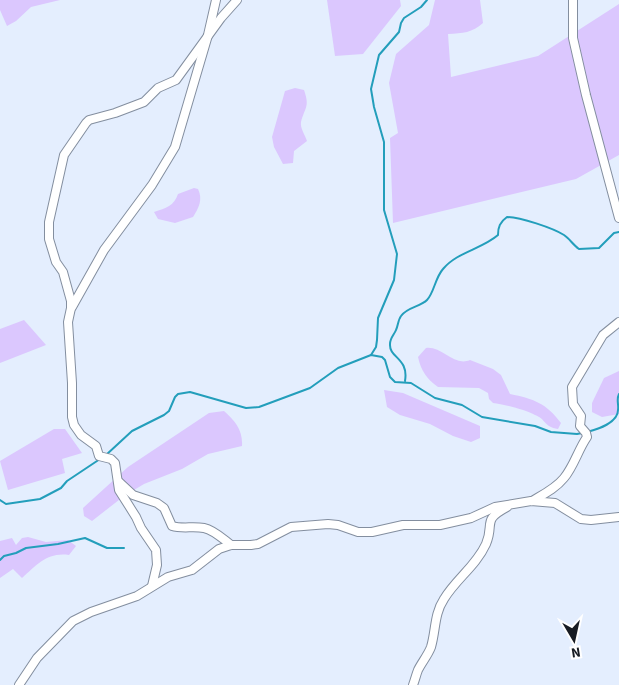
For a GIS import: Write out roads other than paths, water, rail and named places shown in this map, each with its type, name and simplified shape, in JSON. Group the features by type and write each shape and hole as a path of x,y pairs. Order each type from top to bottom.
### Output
{"street":[{"path":"71,308 104,250 152,185 174,147 208,35 216,0"},
{"path":"152,586 157,564 156,550 140,528 136,517 120,490 114,463 111,459 100,456 96,446 81,435 74,425 72,417 68,322 71,302 63,272 56,262 48,238 49,222 60,168 67,148 89,120 144,102 158,88 176,80 236,0"},
{"path":"573,0 573,38 586,95 619,218"},
{"path":"531,502 551,490 564,479 579,448 587,437 580,426 581,416 573,404 572,387 603,335 619,322"},
{"path":"118,482 133,496 157,503 164,508 172,526 177,528 206,528 231,545"},
{"path":"19,685 37,658 74,621 91,612 137,596 168,577 192,570 219,548 231,545 251,545 291,527 328,524 338,525 358,532 372,532 403,525 440,525 471,518 495,507 531,502 555,504 581,519 591,520 619,517"},
{"path":"414,685 418,671 431,646 438,610 444,598 470,569 486,543 491,518 511,505"}],"waterway":[{"path":"371,355 376,347 378,318 394,280 397,254 384,210 384,142 371,89 379,55 399,32 404,18 421,7 427,0"},
{"path":"405,381 404,367 392,352 390,344 400,318 404,313 427,300 440,273 449,263 498,235 500,225 507,217 513,217 552,229 564,235 579,249 599,248 614,233 619,232"},
{"path":"106,455 132,431 169,411 178,394 190,392 246,408 259,407 310,388 338,368 371,355 382,357 385,360 390,377 395,382 411,383 435,398 462,405 482,417 535,426 551,432 582,433"},
{"path":"587,432 607,425 615,418 618,410 619,394"},
{"path":"0,500 6,504 40,499 61,488 67,481 100,459"},
{"path":"0,560 4,556 26,548 85,538 107,548 124,548"}]}
